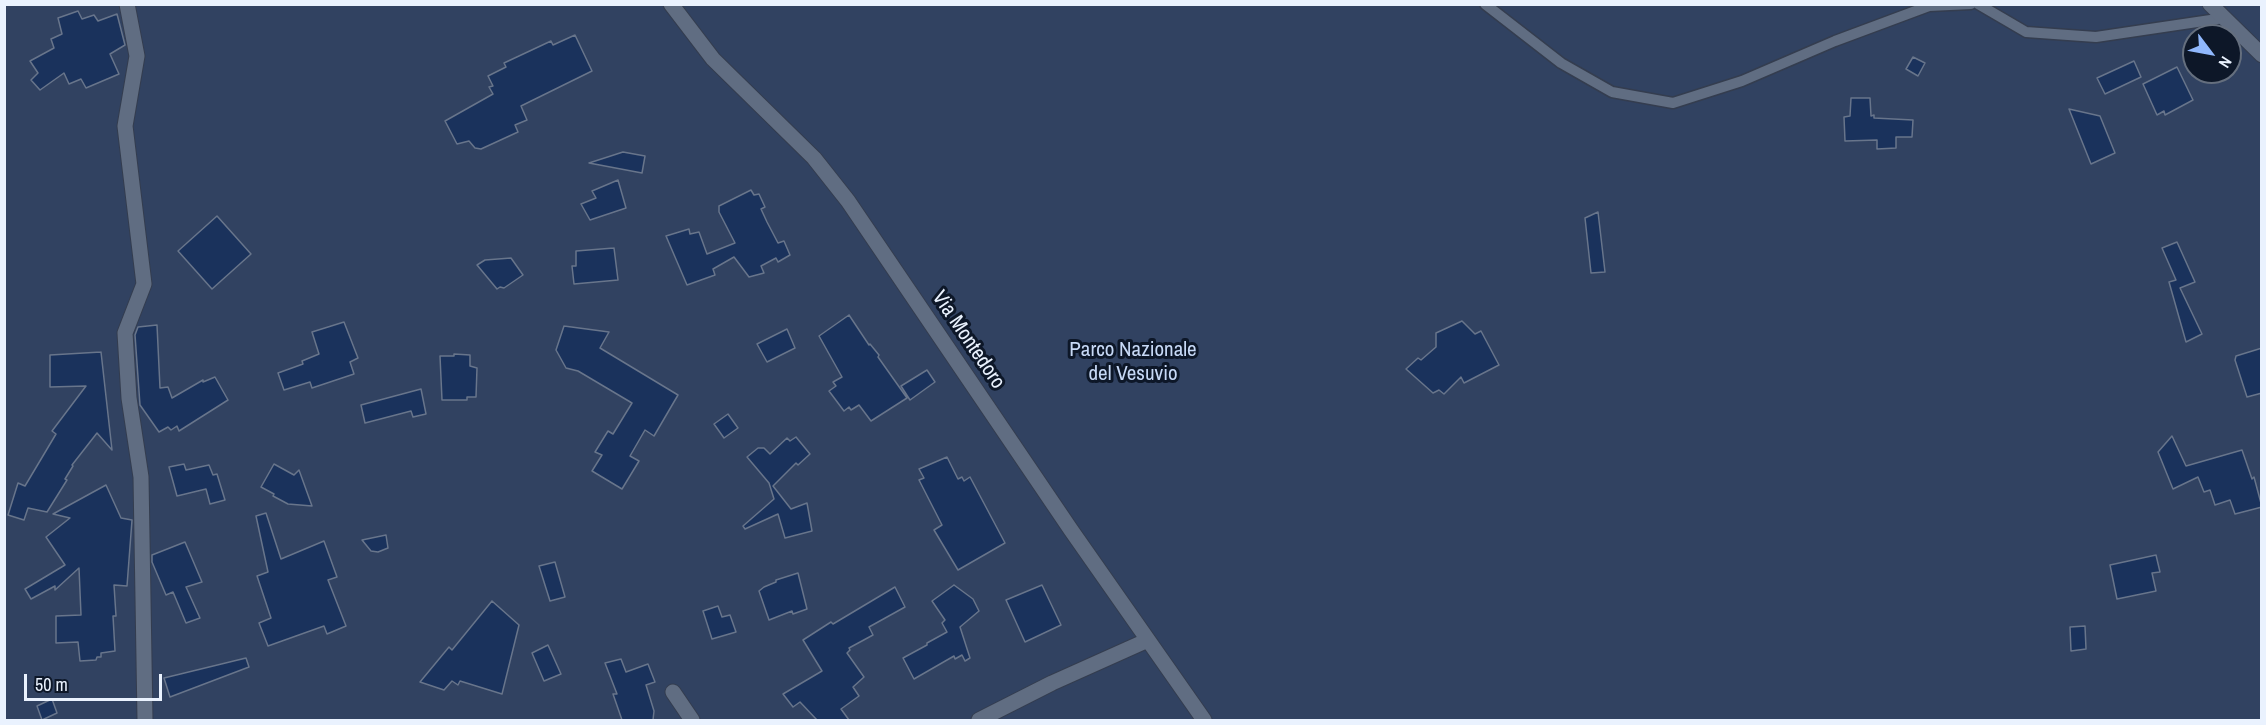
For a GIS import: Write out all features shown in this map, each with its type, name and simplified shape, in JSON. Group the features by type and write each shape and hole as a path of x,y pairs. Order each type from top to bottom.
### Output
{"street":[{"path":"127,4 137,56 125,126 144,284 125,333 129,398 141,477 145,720"},
{"name":"Via Montedoro","path":"671,4 713,59 814,158 848,201 1204,720"},
{"path":"2210,4 2262,55"},
{"path":"979,720 1052,683 1148,640"},
{"path":"673,692 692,720"}],"lane":[{"path":"1485,4 1560,63 1611,93 1672,103 1742,81 1835,41 1929,6 1971,4"},
{"path":"1978,4 2026,32 2096,37 2224,18"}],"green space":[{"name":"Parco Nazionale del Vesuvio","path":"4,5 2261,5 2261,720 5,720"}],"building":[{"path":"78,11 82,19 94,15 98,21 117,14 125,45 110,54 119,74 86,88 81,79 69,84 64,73 40,90 31,80 38,73 30,61 54,48 51,39 62,34 58,18"},
{"path":"575,35 592,71 521,106 527,120 515,125 518,132 481,149 475,148 469,141 457,144 445,121 493,94 489,87 493,86 488,76 506,67 504,63 551,41 553,45"},
{"path":"1913,57 1925,63 1918,76 1906,69"},
{"path":"2134,61 2141,77 2105,94 2097,78"},
{"path":"2177,67 2182,77 2182,84 2185,84 2193,100 2165,115 2164,111 2157,115 2143,84"},
{"path":"1851,98 1870,98 1871,116 1874,115 1874,118 1913,120 1912,137 1896,137 1896,148 1877,149 1877,140 1845,141 1844,117 1850,116"},
{"path":"2069,109 2100,116 2115,153 2091,164"},
{"path":"623,152 645,156 642,173 589,163"},
{"path":"618,180 626,208 590,220 581,204 596,198 592,191"},
{"path":"751,190 754,195 759,194 765,207 761,209 767,222 778,243 784,241 790,255 778,262 776,258 761,266 764,273 749,277 734,257 713,269 715,275 687,285 666,236 689,229 690,234 699,232 707,254 735,243 719,212 719,206"},
{"path":"1598,212 1605,272 1591,273 1585,218"},
{"path":"217,216 251,254 212,289 178,251"},
{"path":"2177,242 2195,282 2180,288 2202,334 2186,342 2169,282 2176,280 2162,248"},
{"path":"614,248 618,280 574,284 572,266 576,266 576,251"},
{"path":"511,258 523,275 504,288 497,289 477,265 485,260"},
{"path":"849,315 907,398 871,421 859,405 851,410 849,407 844,411 829,391 836,386 833,382 842,377 819,336"},
{"path":"1462,321 1475,334 1481,331 1499,365 1464,383 1461,377 1444,394 1439,390 1433,393 1406,369 1436,347 1436,333"},
{"path":"344,322 358,358 350,362 354,374 312,388 310,382 284,390 278,373 303,364 302,361 319,354 312,332"},
{"path":"157,325 160,388 168,387 172,398 203,380 203,382 215,377 228,400 179,431 177,426 171,430 168,427 159,432 140,405 135,335 138,327"},
{"path":"564,326 609,332 600,348 678,395 654,436 645,430 630,456 639,461 622,489 592,471 602,455 595,452 608,431 613,434 632,403 578,371 566,368 556,350"},
{"path":"787,329 795,348 767,362 757,344"},
{"path":"2262,348 2262,393 2247,397 2235,360 2236,356"},
{"path":"101,352 112,450 97,433 72,465 65,479 67,480 47,512 28,508 24,520 8,515 18,483 25,486 56,434 52,431 86,386 50,387 50,355"},
{"path":"454,354 470,355 470,366 477,368 476,397 467,397 467,400 442,400 440,356 454,356"},
{"path":"927,370 935,382 910,400 901,386"},
{"path":"421,389 426,414 413,417 411,411 365,423 361,405"},
{"path":"728,414 738,428 724,438 714,424"},
{"path":"2172,436 2186,466 2242,450 2252,479 2254,477 2262,507 2235,514 2230,500 2215,505 2210,490 2204,492 2198,477 2173,489 2158,452"},
{"path":"796,437 810,454 798,465 796,463 773,486 791,509 807,503 812,531 785,538 778,514 745,529 743,526 774,499 769,483 747,457 758,448 764,448 770,454 787,438 790,441"},
{"path":"947,457 958,479 962,477 964,481 970,477 1005,543 958,570 934,530 942,525 919,480 924,478 919,469"},
{"path":"184,464 186,470 209,465 213,475 217,474 225,500 210,504 206,489 177,496 169,467"},
{"path":"274,464 294,475 299,470 312,506 288,504 261,487"},
{"path":"106,485 121,518 132,520 127,586 114,585 115,651 101,653 101,657 97,657 96,660 80,661 78,642 56,643 56,616 81,615 79,568 55,590 55,586 31,599 25,589 65,565 46,537 70,518 53,514"},
{"path":"266,513 281,559 324,541 337,577 328,580 346,626 327,634 324,626 268,646 259,623 271,618 257,576 268,572 256,516"},
{"path":"386,535 388,548 378,552 371,551 362,540"},
{"path":"185,542 202,582 186,587 200,618 186,623 173,592 166,595 152,562 152,555"},
{"path":"2156,555 2160,572 2152,573 2156,591 2117,599 2110,565"},
{"path":"555,562 565,597 550,601 539,566"},
{"path":"798,573 807,609 793,614 792,611 769,620 759,591 776,580"},
{"path":"954,585 973,599 979,611 960,627 970,658 965,661 962,655 955,659 954,656 914,679 903,658 947,632 942,623 945,620 932,601"},
{"path":"1042,585 1061,625 1025,642 1006,600"},
{"path":"895,587 905,607 869,627 873,635 849,648 847,653 864,677 853,687 859,696 841,709 849,720 817,720 800,702 793,707 783,694 822,671 803,640"},
{"path":"492,601 519,625 502,694 460,681 458,685 452,681 444,690 420,682 449,647 452,650"},
{"path":"718,606 722,617 730,615 736,632 712,639 703,611"},
{"path":"2085,626 2086,649 2071,651 2070,627"},
{"path":"548,645 561,674 544,681 532,653"},
{"path":"246,658 249,667 170,697 164,678"},
{"path":"621,659 626,672 648,664 655,682 646,685 654,711 653,720 622,720 613,694 617,694 605,663"},
{"path":"52,699 57,713 42,720 37,706"}]}
